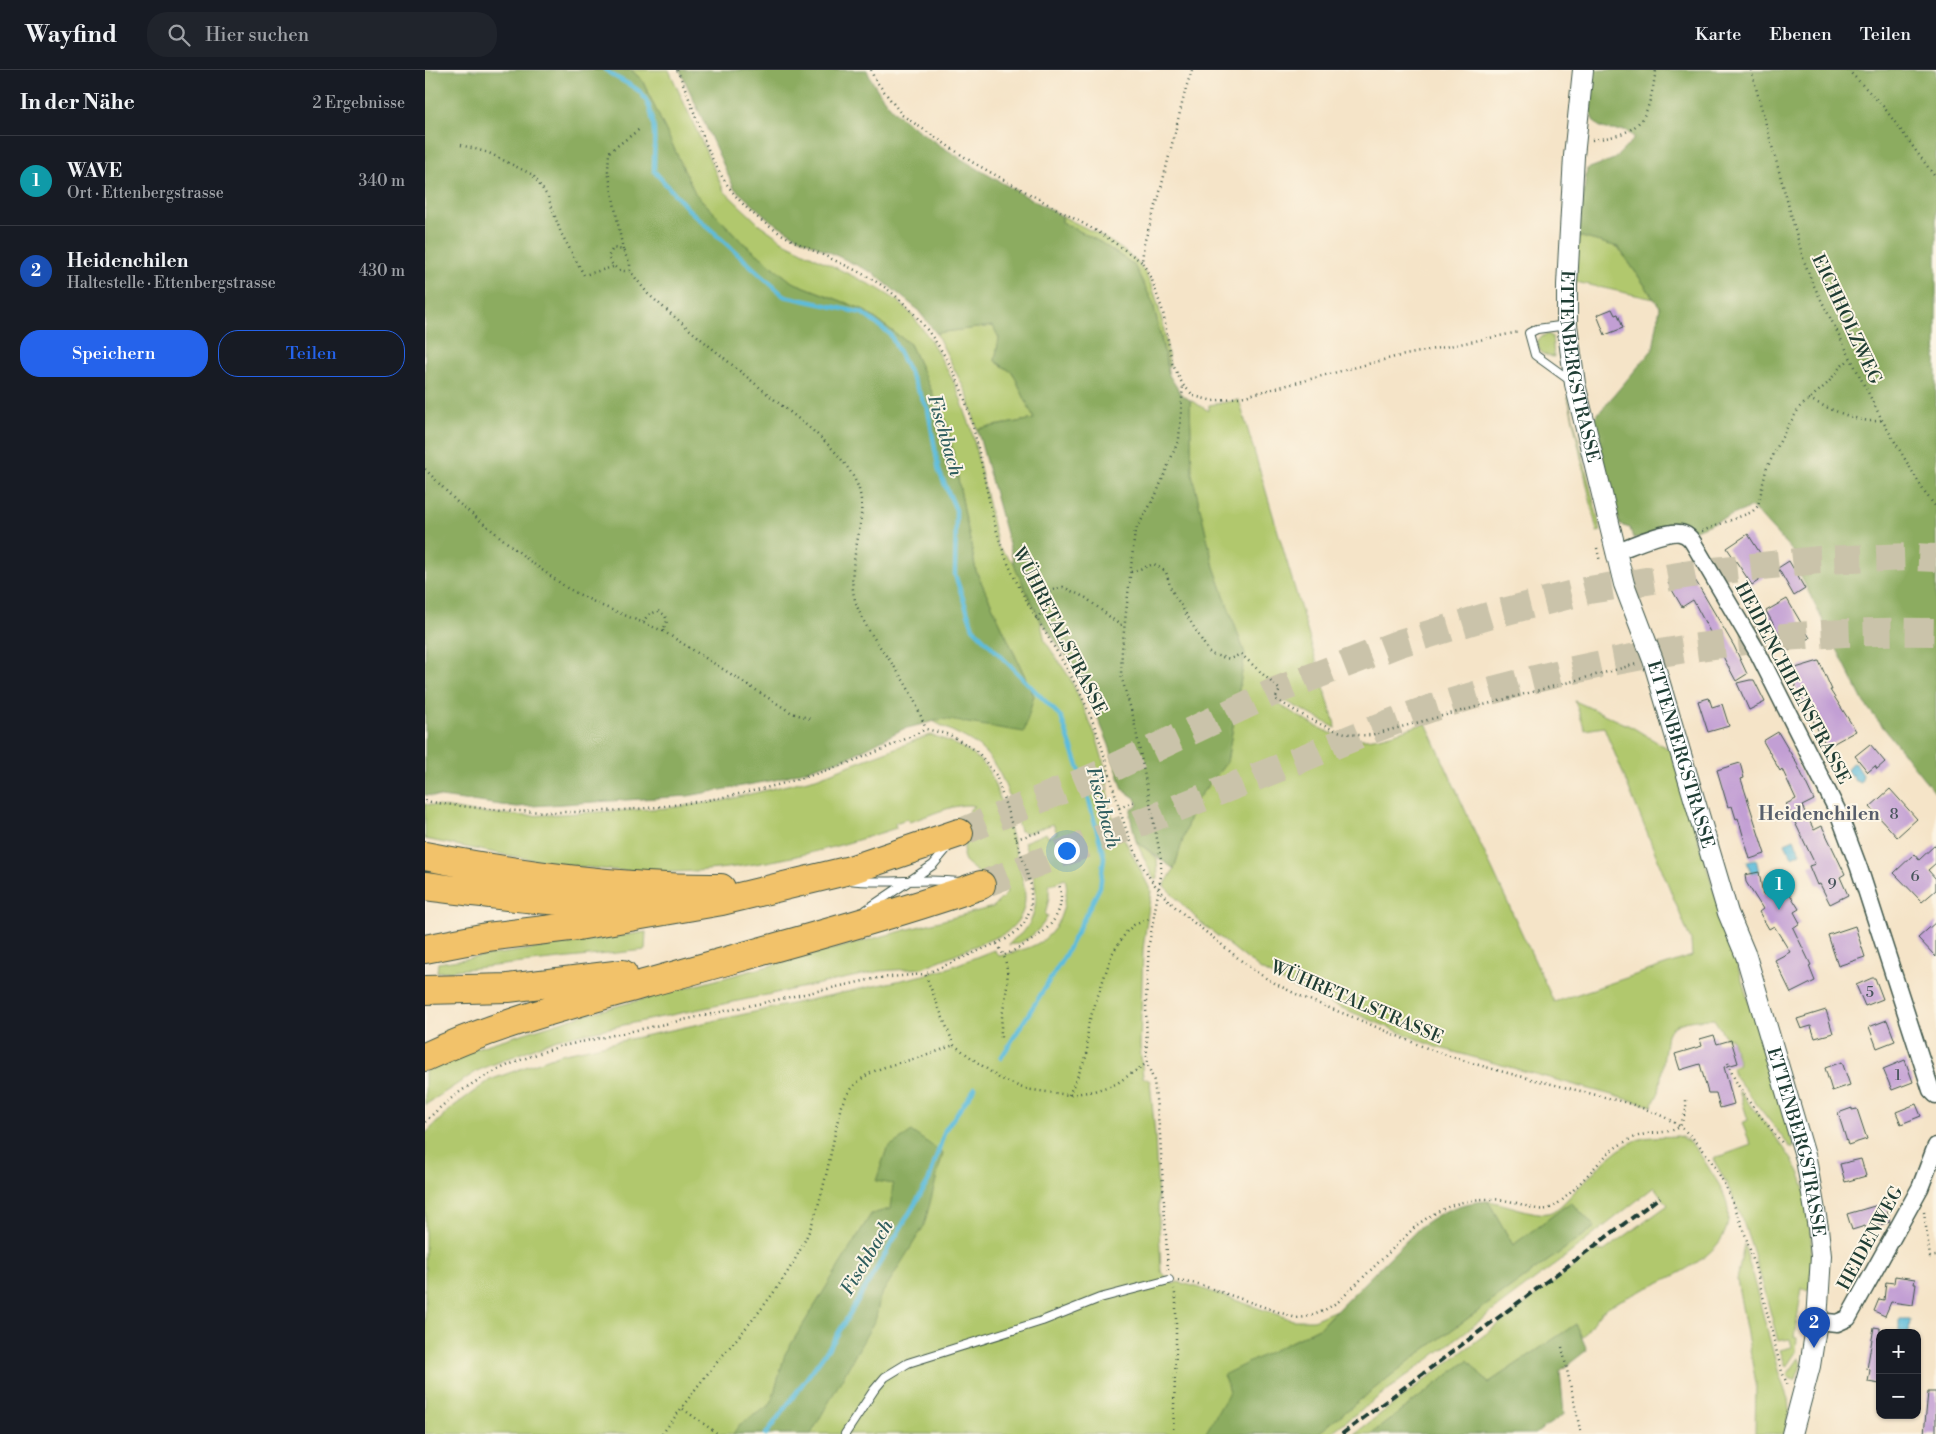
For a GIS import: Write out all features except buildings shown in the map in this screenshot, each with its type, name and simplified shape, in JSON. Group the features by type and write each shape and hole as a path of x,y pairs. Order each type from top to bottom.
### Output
{"highway":[{"path":"425,949 487,937 578,926 722,901 823,877 891,857 959,833"},
{"path":"425,856 506,872 623,886 675,888 784,887"},
{"path":"425,1056 511,1022 838,930 981,884"},
{"path":"425,886 498,896 572,902 628,904 722,901"},
{"path":"425,990 508,988 591,980 789,943"}],"street":[{"name":"ETTENBERGSTRASSE","path":"1583,70 1575,138 1567,285 1567,325 1575,384 1624,584 1653,660 1728,913 1746,956 1806,1159 1818,1228 1821,1256 1817,1321 1810,1366 1792,1434"},
{"path":"1615,552 1670,534 1681,533 1690,539"},
{"name":"HEIDENCHILENSTRASSE","path":"1690,539 1728,599 1758,653 1838,812 1859,868 1929,1082 1936,1095"},
{"name":"HEIDENWEG","path":"1817,1321 1837,1324 1848,1318 1920,1188 1936,1146"}],"lane":[{"path":"1567,325 1537,329 1529,333 1535,355 1575,384"},
{"path":"838,930 933,865 959,833"},
{"path":"823,877 866,882 942,880 981,884"},
{"path":"845,1434 873,1390 885,1377 908,1363 1042,1322 1099,1298 1169,1280"}],"path":[{"name":"WÜHRETALSTRASSE","path":"677,70 712,160 728,187 744,206 760,220 787,238 853,269 885,288 913,313 947,360 968,404 995,529 1015,581 1035,619 1071,675 1091,716 1132,844 1159,890 1197,926 1259,974 1295,993 1434,1050 1631,1104 1658,1114 1680,1127 1703,1150 1731,1197 1745,1234 1785,1383 1791,1390 1803,1395"},
{"path":"871,70 874,78 903,114 972,162 1102,234 1142,262 1152,280 1163,312 1172,363 1183,385 1194,396 1213,401 1245,396 1395,357 1519,332 1529,333"},
{"path":"1142,262 1144,244 1159,196 1192,70"},
{"path":"1575,138 1593,140 1622,135 1637,126 1650,104 1656,70"},
{"name":"EICHHOLZWEG","path":"1751,70 1803,258 1812,282 1882,420 1925,493 1936,506"},
{"path":"1848,70 1883,106 1936,178"},
{"path":"641,128 609,152 608,171 623,250 630,264 630,271 648,294 803,423 835,453 849,470 857,485 861,501 851,570 854,596 862,618 911,693 926,728"},
{"path":"461,145 489,153 533,175 548,197 561,233 584,275 613,267"},
{"path":"623,250 613,248 608,257 613,267 623,272 630,271"},
{"path":"1690,539 1710,527 1752,512 1758,506 1766,470 1785,431 1800,407 1827,383 1840,366 1850,359"},
{"path":"1167,1263 1159,1126 1154,1081 1147,1063 1146,999 1152,918 1159,890 1161,859 1133,716 1121,676 1135,531 1155,497 1179,439 1183,385"},
{"path":"1809,399 1857,418 1875,423 1882,420"},
{"path":"425,469 456,501 531,562 567,588 600,605 663,631 792,713 811,719"},
{"path":"1131,572 1154,564 1166,572 1171,589 1210,654 1230,659 1241,654 1279,690 1275,699 1334,730 1356,736 1371,735 1653,660"},
{"path":"1035,619 1043,611 1050,591 1063,588 1092,602 1120,625 1125,624"},
{"path":"643,622 648,615 657,611 665,615 667,621 663,631"},
{"path":"425,801 526,813 667,805 719,798 771,786 856,760 926,728 950,736 977,751 996,775 1031,885 1031,907 1025,922 1016,932 997,944 925,974 878,978 558,1047 526,1058 483,1077 453,1095 425,1122"},
{"path":"1119,808 1135,801"},
{"path":"1016,839 1043,831"},
{"path":"1005,955 1036,940 1050,927 1057,914 1060,898 1059,884"},
{"path":"1069,1095 1087,1055 1088,1024 1112,954 1127,931 1134,925 1152,918"},
{"path":"997,944 1005,955 1009,969 1000,1026 1001,1038"},
{"path":"925,974 954,1046 999,1078 1025,1089 1069,1095 1094,1091 1116,1084 1147,1063"},
{"path":"662,1434 683,1409 694,1391 751,1324 790,1268 805,1240 818,1203 841,1106 847,1093 858,1081 871,1072 954,1046"},
{"path":"1728,1064 1732,1077 1787,1150 1797,1159 1806,1159"},
{"path":"1169,1280 1198,1284 1296,1318 1310,1317 1325,1312 1339,1301 1417,1225 1443,1208 1466,1200 1498,1199 1535,1209 1548,1209 1560,1201 1611,1151 1629,1140 1645,1134 1668,1133 1680,1127 1686,1110 1686,1098"},
{"path":"1925,1208 1923,1215 1930,1257 1936,1256"},
{"path":"1173,1434 1176,1299"},
{"path":"1563,1347 1581,1434"},
{"path":"683,1409 718,1434"}],"green space":[{"path":"425,70 631,70 642,80 695,193 741,241 792,282 862,309 910,344 948,427 976,571 1034,696 1024,732 943,719 903,729 849,757 775,780 688,796 517,807 425,795"},
{"path":"631,70 669,70 724,191 759,224 786,243 877,288 898,301 912,315 930,339 955,384 971,428 998,547 1014,563 1040,619 1045,641 1070,678 1096,736 1107,774 1109,809 1151,891 1143,949 1140,1046 1143,1077 1150,1081 1155,1135 1161,1271 1173,1284 1178,1282 1197,1287 1293,1320 1313,1320 1336,1310 1319,1328 1290,1342 1298,1434 425,1434 425,1134 454,1106 490,1080 561,1054 920,976 943,970 994,950 999,956 1022,950 1041,942 1055,928 1060,918 1066,895 1065,879 1049,885 1049,898 1045,915 1048,916 1045,921 1027,939 1009,945 1028,926 1033,916 1035,905 1035,884 1024,842 1046,833 1048,837 1057,833 1053,824 1027,833 1020,831 1009,795 992,761 974,743 933,721 1034,696 976,571 948,427 910,344 862,309 792,282 741,241 695,193 642,80"},
{"path":"680,70 867,70 877,90 898,115 922,133 981,170 1062,216 1062,222 1100,242 1134,265 1153,303 1169,375 1181,394 1190,400 1192,474 1214,567 1245,654 1227,762 1194,803 1174,869 1136,841 1130,816 1131,809 1138,805 1135,798 1123,790 1109,745 1081,677 1040,619 1016,570 977,429 1034,419 1013,373 995,361 999,338 993,326 936,333 917,309 873,273 798,237 771,221 734,188"},
{"path":"1594,70 1936,70 1936,794 1864,703 1799,573 1808,568 1752,507 1693,531 1633,538 1630,528 1620,525 1592,421 1653,349 1660,307 1618,247 1578,236 1587,169 1614,159 1635,138 1625,130 1610,130 1600,127 1594,121 1590,104"},
{"path":"1062,216 1108,240 1130,256 1146,274 1159,308 1170,367 1168,367 1153,303 1134,265 1100,242 1062,222"},
{"path":"1578,236 1618,247 1654,299 1576,282"},
{"path":"993,326 999,338 995,361 1013,373 1034,419 977,429 967,394 936,333"},
{"path":"1546,334 1552,336 1554,357 1544,354 1540,350 1538,340"},
{"path":"1568,397 1601,531 1597,532"},
{"path":"1190,400 1209,411 1209,405 1239,400 1336,728 1276,696 1273,701 1324,730 1347,738 1375,738 1426,723 1554,1002 1692,956 1691,941 1604,727 1585,730 1575,701 1632,727 1670,750 1794,1147 1790,1147 1734,1075 1732,1067 1739,1064 1731,1038 1726,1038 1714,1019 1682,1023 1676,1025 1667,1034 1659,1092 1652,1106 1436,1047 1296,989 1261,970 1200,922 1164,886 1174,869 1194,803 1227,762 1245,654 1214,567 1192,474"},
{"path":"930,735 946,740 968,751 986,767 997,790 1016,852 1025,898 1024,909 1020,918 1006,933 922,968 881,971 557,1039 479,1070 425,1105 425,1071 473,1049 583,1015 993,907 1007,893 1006,890 1000,891 965,862 963,855 970,809 975,806 968,805 951,808 909,822 907,819 895,823 896,828 869,837 784,859 698,871 638,872 546,862 425,839 425,804 474,812 527,816 668,808 722,801 816,778"},
{"path":"1136,841 1157,858 1158,878 1155,879 1152,875"},
{"path":"646,932 645,950 437,972 438,963"},
{"path":"1739,1091 1791,1158 1798,1169 1805,1189 1811,1235 1811,1280 1809,1290 1802,1288 1794,1337 1797,1338 1796,1352 1786,1367 1780,1350 1792,1347 1790,1339 1778,1341 1752,1247 1735,1202 1713,1159 1751,1145 1742,1123 1748,1120"},
{"path":"912,1132 943,1153 924,1226 880,1297 876,1318 811,1434 733,1434 739,1425 771,1404 785,1354 871,1214 890,1209 893,1184 876,1181 887,1148"},
{"path":"1678,1136 1690,1142 1695,1148 1715,1178 1727,1205 1727,1227 1716,1246 1698,1261 1676,1275 1606,1308 1596,1318 1582,1338 1576,1324 1488,1383 1468,1360 1371,1434 1354,1434 1596,1250 1604,1251 1668,1205 1654,1187 1569,1254 1329,1434 1317,1434 1417,1355 1595,1227 1571,1202 1513,1245 1488,1201 1535,1213 1551,1212 1564,1203 1605,1162 1623,1147 1644,1138"},
{"path":"1488,1201 1513,1245 1571,1202 1595,1227 1417,1355 1317,1434 1205,1434 1230,1391 1223,1375 1319,1328 1428,1221 1460,1205"},
{"path":"1744,1244 1779,1374 1788,1399 1789,1409 1785,1434 1755,1434 1756,1383 1737,1280"},
{"path":"1576,1324 1587,1350 1560,1371 1564,1414 1535,1434 1371,1434 1468,1360 1488,1383"},
{"path":"1799,1358 1801,1365 1796,1379 1791,1379 1787,1375"}],"water":[{"path":"1852,763 1856,764 1863,775 1861,783 1854,780 1853,775 1850,775 1847,770"},
{"path":"1794,839 1800,853 1792,857 1785,843"},
{"path":"1756,859 1759,872 1751,874 1747,861"},
{"path":"1899,1319 1910,1319 1909,1329 1899,1329"}],"waterway":[{"name":"Fischbach","path":"606,70 639,91 647,102 653,121 654,171 688,209 784,296 862,313 890,334 928,410 939,471 956,510 955,575 973,628 1061,717 1085,786 1104,857 1100,887 1064,957 1001,1058"},
{"name":"Fischbach","path":"766,1434 833,1342 929,1180 945,1130 975,1088"}],"tunnel":[{"path":"959,833 1096,776 1278,690 1400,643 1495,614 1589,590 1704,572 1819,560 1936,558"},
{"path":"981,885 1391,723 1429,709 1490,691 1616,661 1744,641 1808,635 1936,632"}],"railway":[{"path":"1342,1434 1660,1197"}],"place":[{"name":"WAVE","path":"1779,910"},
{"name":"Heidenchilen","path":"1814,1348"}],"district":[{"name":"Heidenchilen","path":"1819,813"}]}
